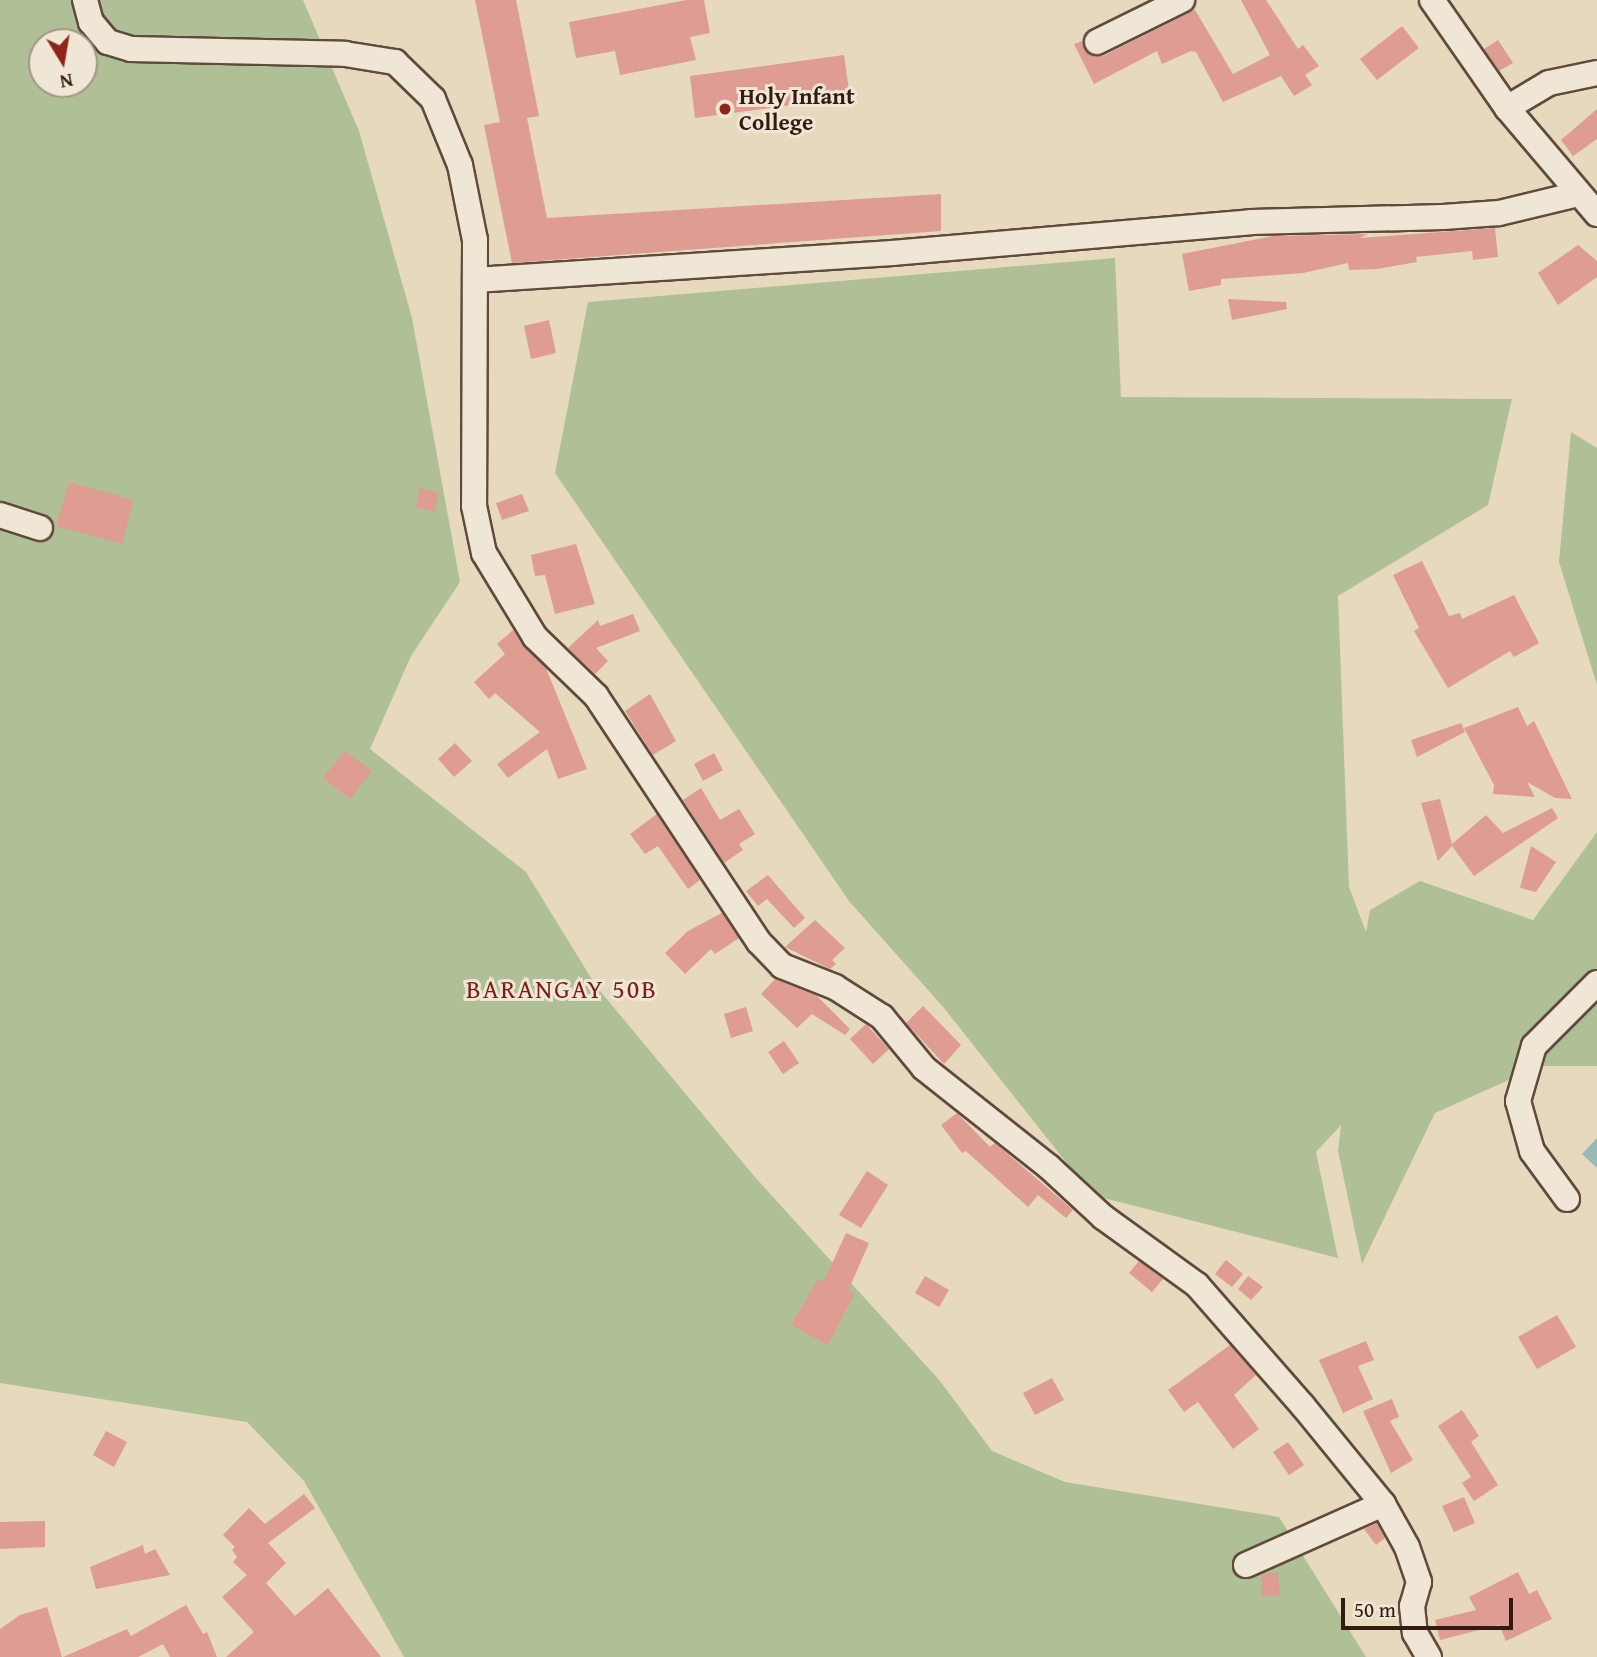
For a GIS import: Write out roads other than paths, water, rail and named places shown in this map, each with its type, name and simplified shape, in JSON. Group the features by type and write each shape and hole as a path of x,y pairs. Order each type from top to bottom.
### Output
{"street":[{"path":"85,0 91,22 108,42 131,49 345,54 396,62 433,99 460,165 475,240 474,506 484,553 535,637 596,696 759,942 782,966 835,987 881,1017 924,1068 1049,1167 1103,1217 1196,1285 1383,1504 1407,1547 1419,1582 1412,1606 1415,1633 1429,1657"},
{"path":"1097,42 1182,0"},
{"path":"1432,0 1507,108 1597,214"},
{"path":"1507,108 1549,83 1597,73"},
{"path":"475,280 892,253 1251,222 1499,213 1578,194"},
{"path":"0,515 40,527"},
{"path":"1567,1199 1532,1151 1518,1101 1534,1046 1597,984"},
{"path":"1246,1565 1383,1504"}],"water":[{"path":"1597,1138 1597,1168 1582,1154"}],"place":[{"name":"Holy Infant College","path":"725,109"}],"district":[{"name":"BARANGAY 50B","path":"562,989"}]}
